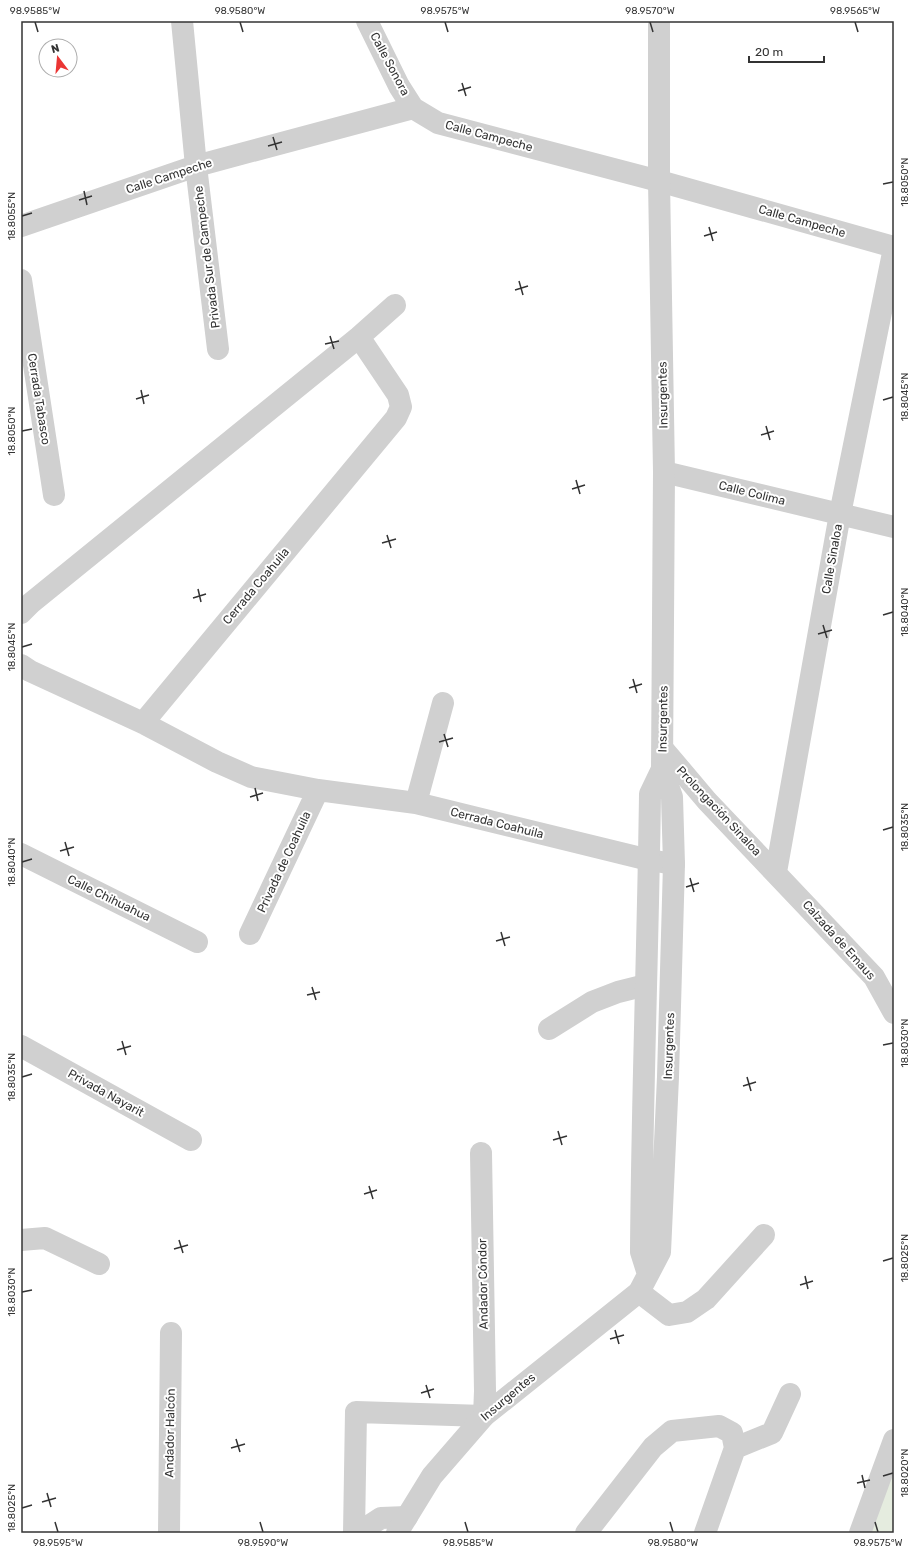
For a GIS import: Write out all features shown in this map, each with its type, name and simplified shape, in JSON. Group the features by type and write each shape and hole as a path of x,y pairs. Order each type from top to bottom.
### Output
{"street":[{"name":"Privada Sur de Campeche","path":"182,21 196,166 218,348"},
{"name":"Calle Sonora","path":"367,21 400,86 413,108"},
{"name":"Insurgentes","path":"358,1533 381,1518 402,1525 432,1476 484,1416 643,1283 660,1252 668,1077 674,864 672,797 662,759 664,472 659,181 659,21"},
{"name":"Calle Campeche","path":"21,226 196,166 413,108 438,123 659,181 894,247"},
{"name":"Calle Sinaloa","path":"776,872 840,514 894,247"},
{"name":"Cerrada Tabasco","path":"21,280 54,494"},
{"path":"21,613 31,603 360,337 395,305"},
{"name":"Cerrada Coahuila","path":"360,337 398,395 401,407 396,418 143,722 217,762 251,777 318,790 416,803 649,860 674,864"},
{"name":"Calle Colima","path":"664,472 894,527"},
{"path":"21,665 30,671 143,722"},
{"path":"416,803 443,703"},
{"name":"Insurgentes","path":"643,1283 641,1252 643,1076 650,794 662,759"},
{"name":"Prolongación Sinaloa","path":"662,759 776,872"},
{"name":"Privada de Coahuila","path":"250,934 318,790"},
{"name":"Calle Chihuahua","path":"21,854 197,942"},
{"name":"Calzada de Emaus","path":"776,872 874,977 894,1013"},
{"path":"549,1029 592,1002 618,992 646,985"},
{"name":"Privada Nayarit","path":"21,1046 192,1140"},
{"path":"643,1076 668,1077"},
{"name":"Andador Cóndor","path":"481,1153 486,1392 484,1416"},
{"path":"643,1283 669,1315 687,1312 706,1299 764,1235"},
{"path":"21,1240 45,1238 99,1264"},
{"name":"Andador Halcón","path":"169,1533 171,1333"},
{"path":"734,1441 772,1433 790,1394"},
{"path":"354,1533 356,1412 484,1416"},
{"path":"586,1533 653,1447 672,1431 719,1426 734,1441"},
{"path":"860,1533 894,1440"},
{"path":"705,1533 734,1441"}],"shaded area":[{"path":"894,1451 894,1533 866,1533"}]}
